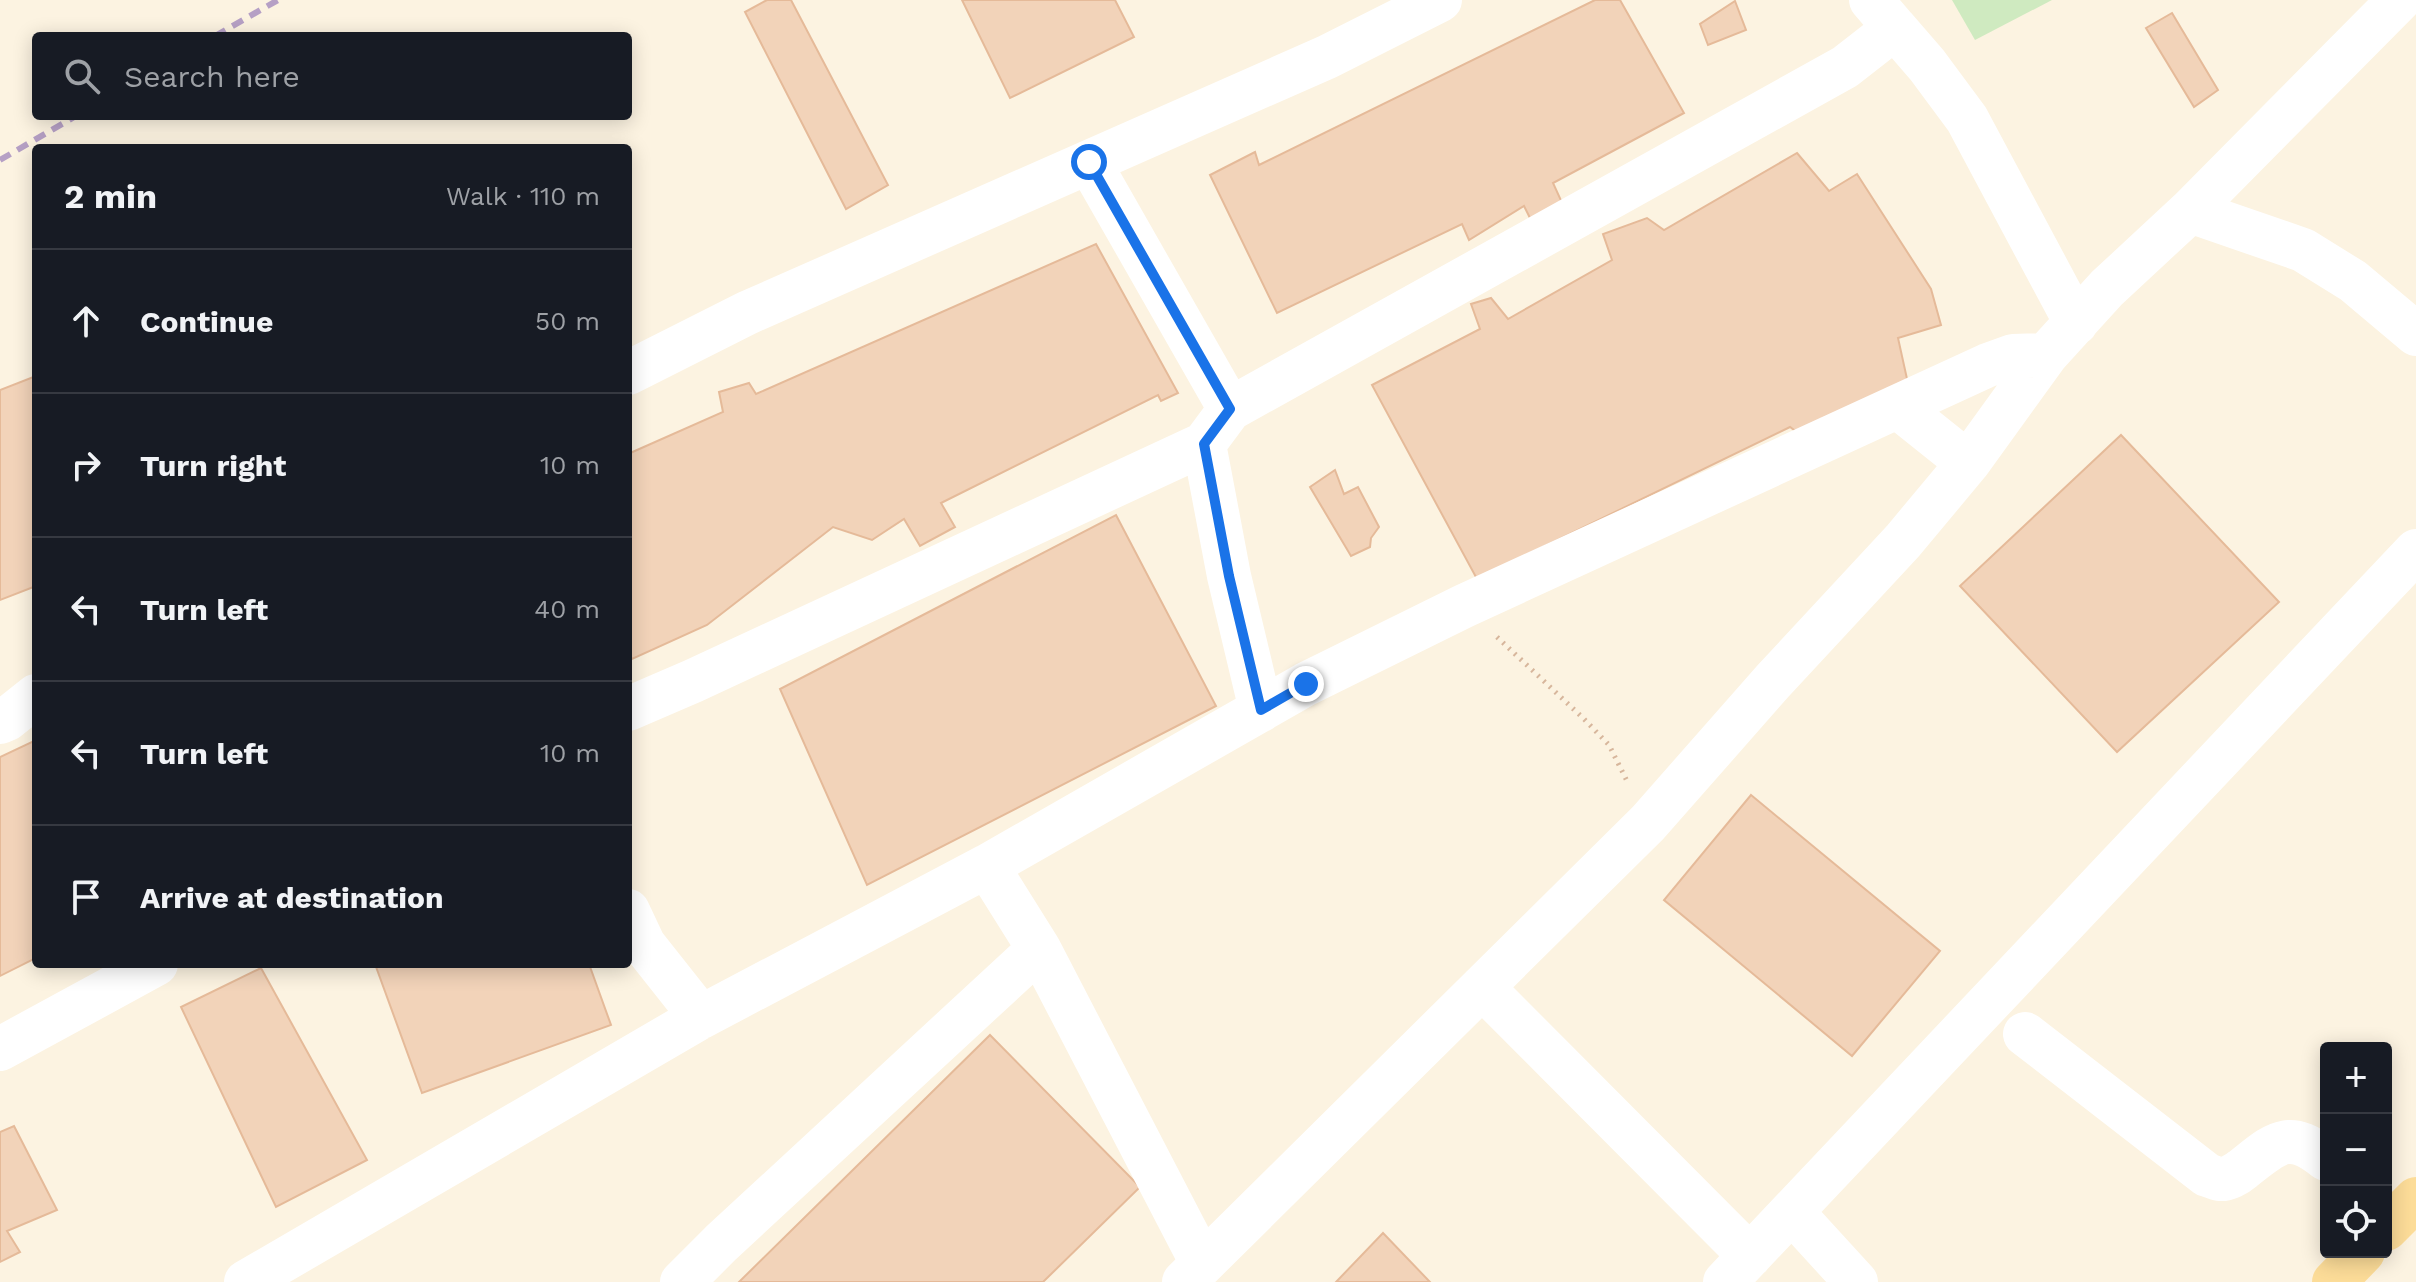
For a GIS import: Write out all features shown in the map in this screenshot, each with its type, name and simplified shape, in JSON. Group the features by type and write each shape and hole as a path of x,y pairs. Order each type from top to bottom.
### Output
{"main road":[{"path":"2334,1282 2357,1258"}],"street":[{"path":"632,371 747,313 1327,57 1440,0"},
{"path":"987,866 1039,949 1123,1107 1193,1272 1648,823 1773,681 1903,541 1968,463 2046,355 2107,288 2190,211 2399,0"},
{"path":"632,707 1204,444 1230,409 1845,67 1883,14 1927,65 1967,119 2076,323"},
{"path":"1089,162 1230,409"},
{"path":"2190,211 2303,250 2353,281 2416,334"},
{"path":"246,1282 701,1017 987,866 1306,684 1464,606 1988,365 2013,356 2046,355"},
{"path":"1898,407 1968,463"},
{"path":"1204,444 1229,576 1261,710"},
{"path":"1482,987 1737,1269 2416,551"},
{"path":"0,722 32,699"},
{"path":"632,920 644,945 701,1017"},
{"path":"682,1282 1039,949"},
{"path":"0,1049 149,968"},
{"path":"2025,1034 2207,1175 2221,1179 2236,1175 2273,1145 2287,1140 2320,1155"},
{"path":"1792,1212 1856,1282"}],"path":[{"path":"1464,606 1609,745 1648,823"}],"green space":[{"path":"1952,0 2052,0 1975,40"}],"building":[{"path":"767,0 791,0 888,185 846,209 745,12"},
{"path":"962,0 1115,0 1134,37 1010,98"},
{"path":"1595,0 1620,0 1684,113 1553,183 1564,207 1533,224 1524,206 1469,240 1462,224 1277,313 1210,175 1255,152 1259,165"},
{"path":"1735,1 1746,30 1708,45 1700,24"},
{"path":"2172,13 2218,90 2194,107 2146,28"},
{"path":"1797,153 1829,191 1857,174 1931,289 1941,325 1898,338 1909,388 1806,439 1790,427 1477,579 1372,385 1480,329 1471,304 1491,298 1508,319 1612,260 1603,234 1647,218 1664,230"},
{"path":"1096,244 1178,393 1161,401 1158,395 941,503 955,527 920,546 904,519 872,540 833,527 707,625 632,659 632,452 723,412 719,392 749,383 756,394"},
{"path":"32,378 32,588 0,600 0,390"},
{"path":"2121,435 2279,602 2117,752 1960,586"},
{"path":"1335,470 1344,494 1358,487 1379,527 1371,538 1370,547 1351,556 1310,487"},
{"path":"1116,515 1216,706 867,885 780,689"},
{"path":"32,742 32,960 0,976 0,757"},
{"path":"1751,795 1940,951 1852,1056 1664,900"},
{"path":"261,968 367,1160 276,1207 181,1007"},
{"path":"376,968 590,968 611,1025 422,1093"},
{"path":"990,1035 1140,1187 1043,1282 739,1282"},
{"path":"14,1126 57,1210 7,1231 20,1252 0,1262 0,1132"},
{"path":"1383,1233 1430,1282 1336,1282"}],"railway":[{"path":"222,32 278,0"},
{"path":"0,160 69,120"}],"route":[{"path":"1089,162 1230,409 1204,444 1229,576 1261,710 1306,684"}]}
